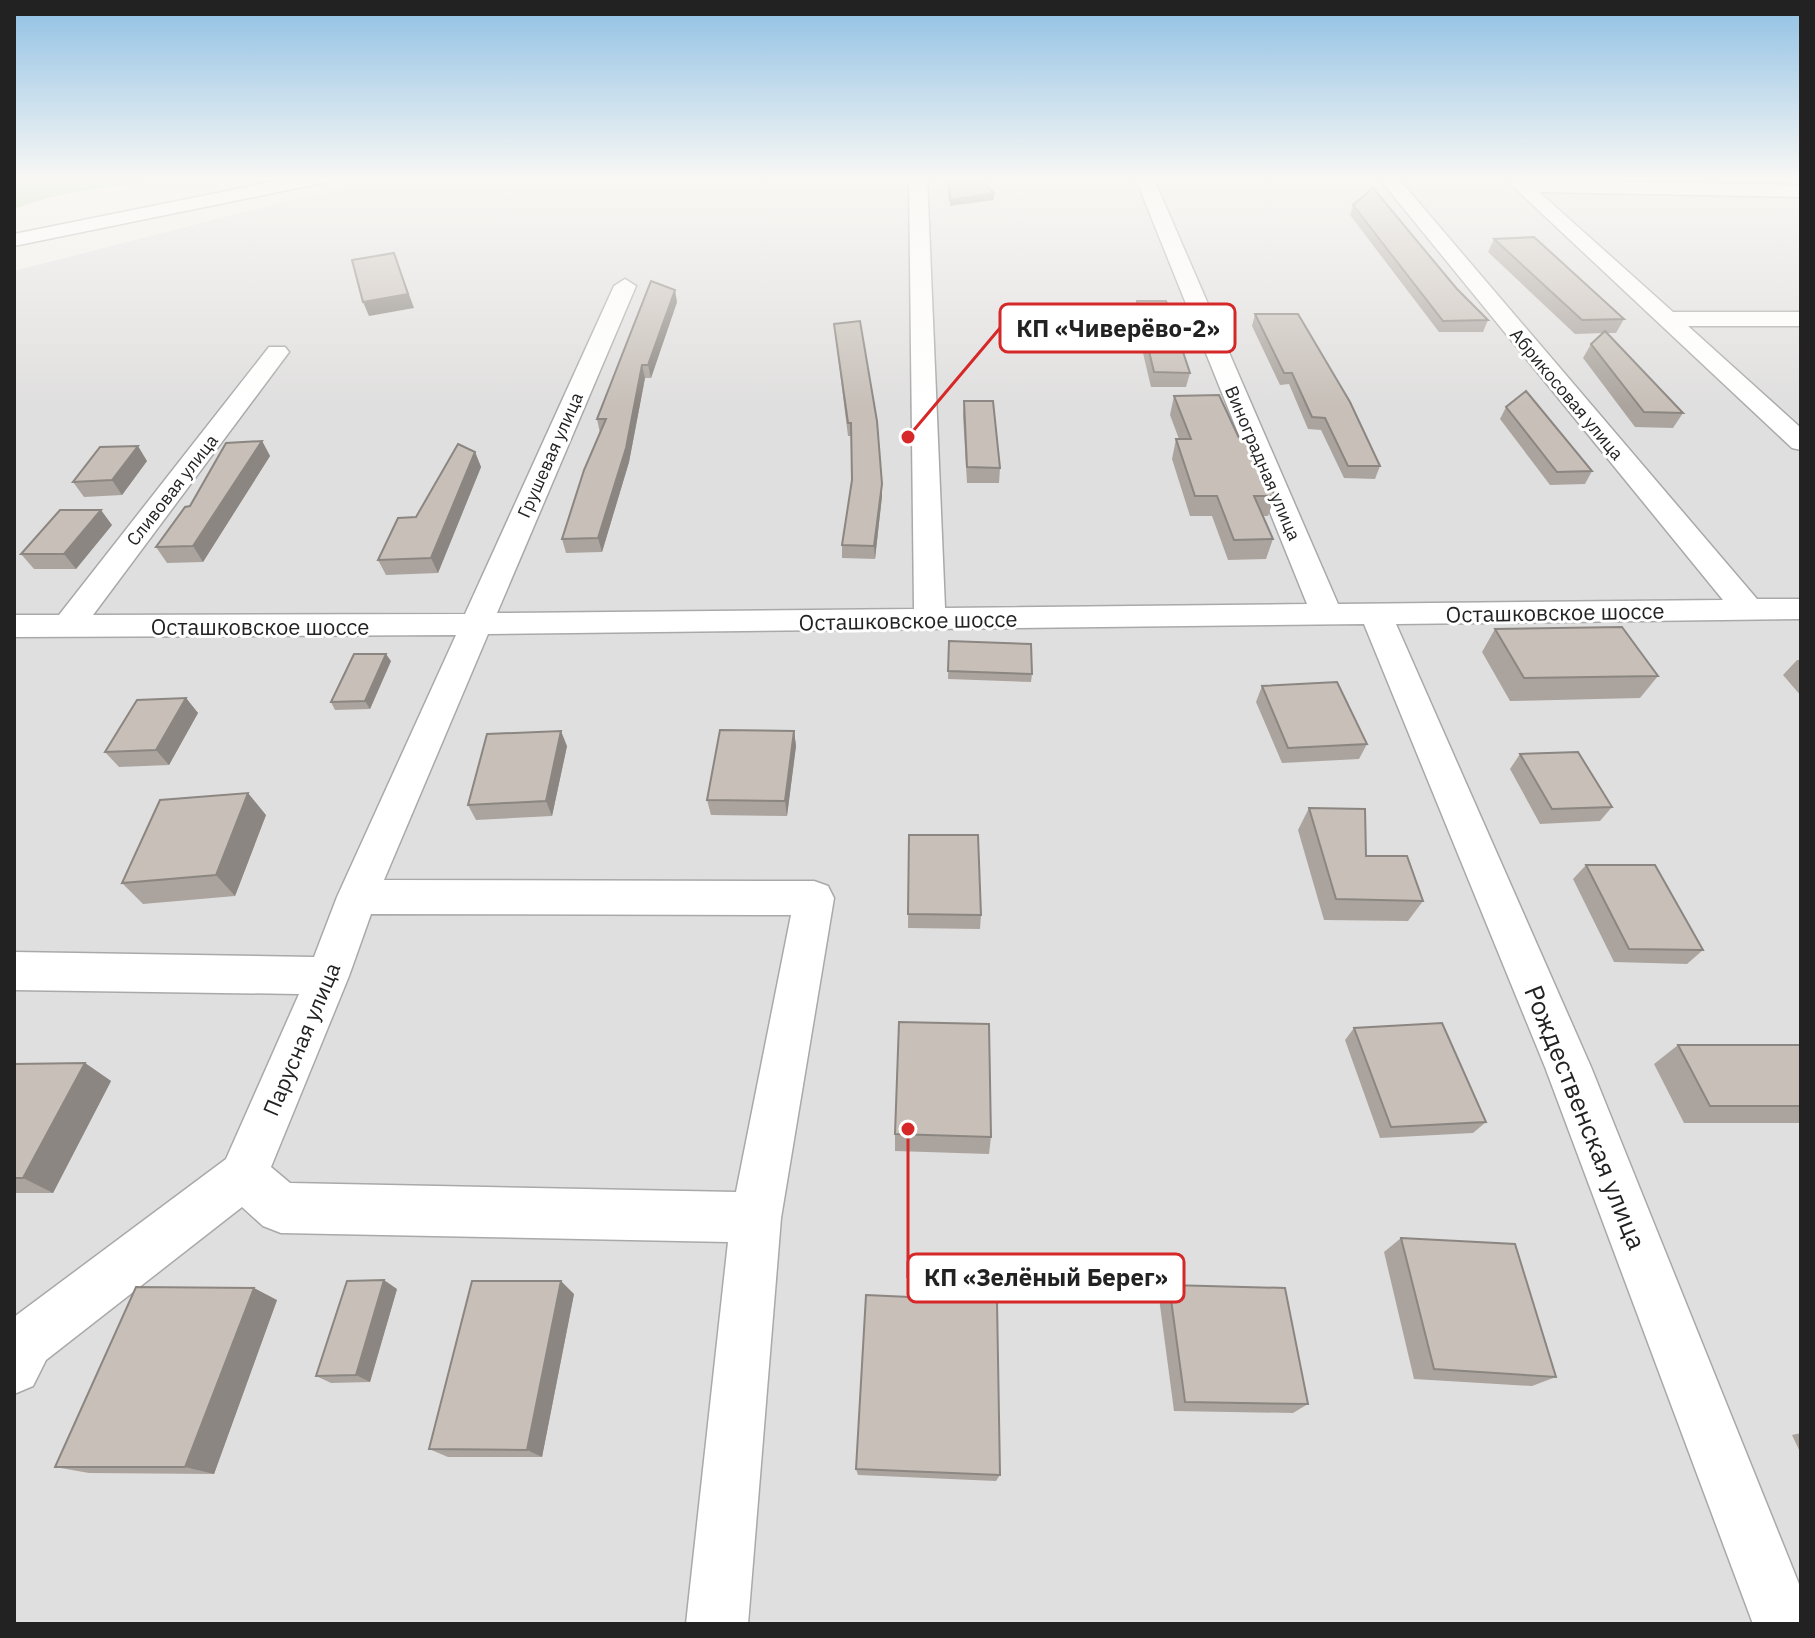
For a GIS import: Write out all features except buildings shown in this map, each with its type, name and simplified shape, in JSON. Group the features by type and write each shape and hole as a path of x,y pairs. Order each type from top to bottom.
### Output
{"street":[{"path":"920,253 930,619"},
{"name":"Виноградная улица","path":"1176,253 1327,615"},
{"name":"Абрикосовая улица","path":"1451,253 1749,610"},
{"path":"1594,253 1801,442"},
{"name":"Грушевая улица","path":"475,624 625,286"},
{"path":"1666,319 1801,319"},
{"name":"Сливовая улица","path":"67,627 277,352"},
{"name":"Осташковское шоссе","path":"14,626 1801,609"},
{"name":"Рождественская улица","path":"1376,615 1568,1067 1784,1624"},
{"name":"Парусная улица","path":"14,1367 27,1341 243,1176 328,976 357,897 475,624"},
{"path":"357,897 814,898 756,1218 717,1624"},
{"path":"14,971 328,976"},
{"path":"243,1176 281,1208 756,1218"}],"shaded area":[{"path":"83,253 1801,253 1801,604 14,615 14,271"},
{"path":"1801,617 1801,1624 14,1624 14,634"}],"place":[{"name":"КП «Чивeрёво-2»","path":"908,437"},
{"name":"КП «Зелёный Берег»","path":"908,1129"}]}
